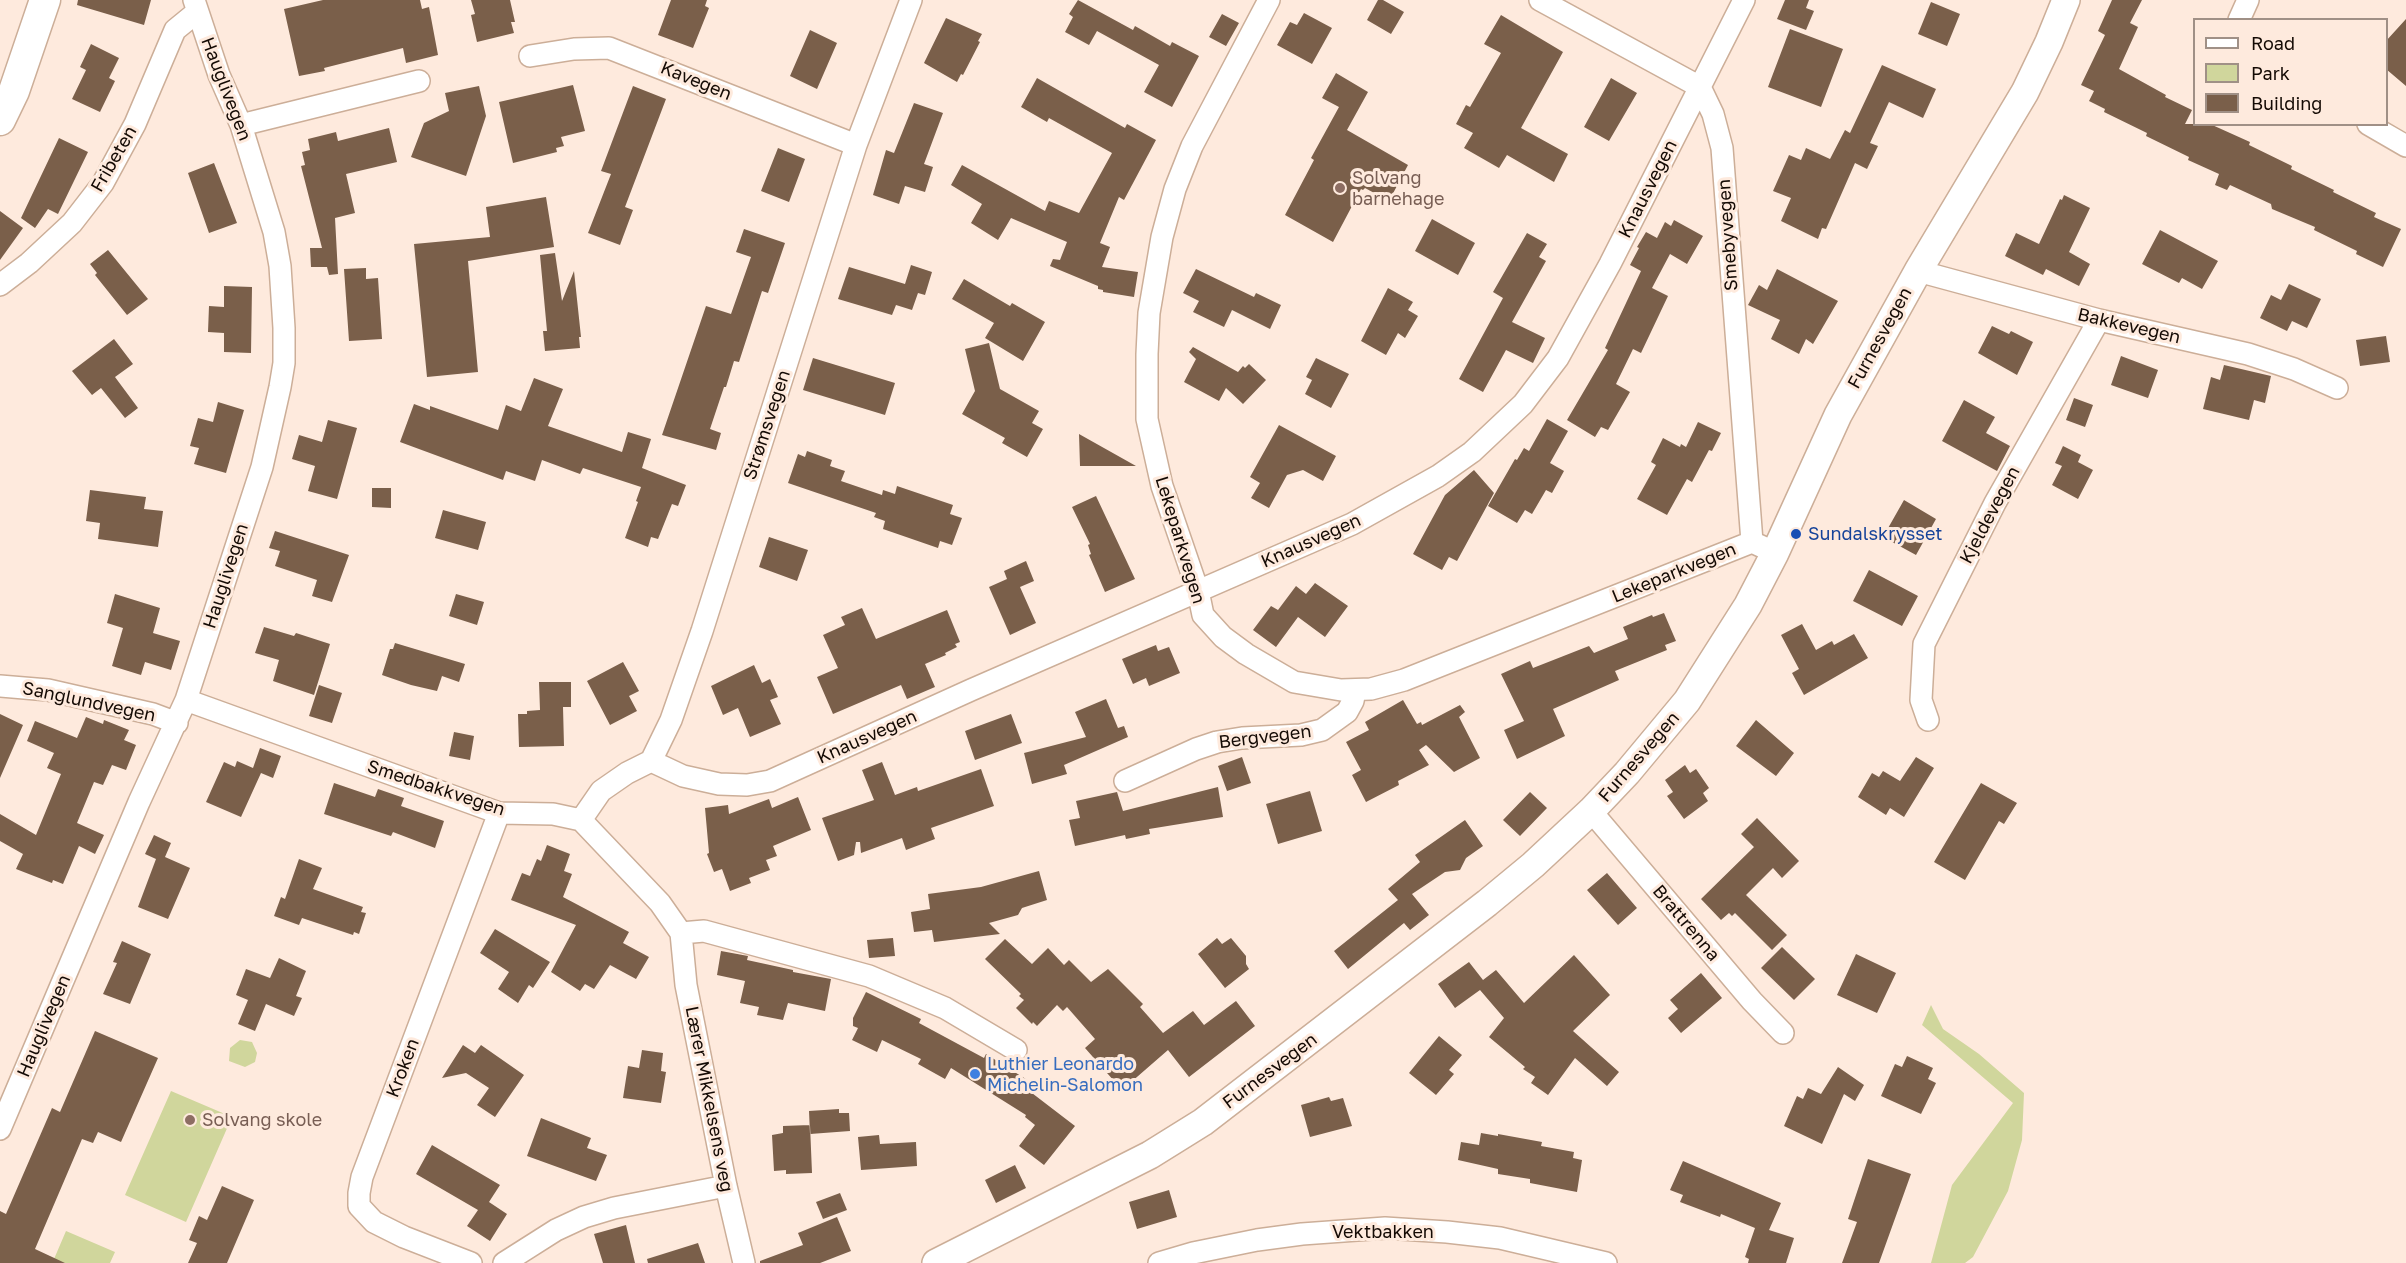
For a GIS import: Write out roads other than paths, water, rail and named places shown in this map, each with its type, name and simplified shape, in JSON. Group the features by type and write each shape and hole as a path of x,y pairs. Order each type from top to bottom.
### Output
{"main road":[{"path":"0,120 14,91 45,0"}],"street":[{"name":"Strømsvegen","path":"651,761 671,720 702,631 856,145 911,0"},
{"name":"Lekeparkvegen","path":"1269,0 1192,146 1175,189 1160,245 1149,313 1146,354 1147,419 1162,486 1203,615 1223,637 1246,654 1294,682 1354,691 1371,689 1404,680 1763,547"},
{"path":"1540,0 1700,87"},
{"name":"Knausvegen","path":"651,761 682,776 718,784 747,785 770,781 971,690 1352,524 1406,496 1472,452 1523,404 1558,358 1744,0"},
{"name":"Furnesvegen","path":"936,1263 1150,1155 1203,1122 1533,865 1591,811 1659,737 1687,701 1748,605 1763,547 1918,271 2025,92 2066,0"},
{"path":"2240,18 2248,0"},
{"name":"Hauglivegen","path":"0,1129 139,802 186,700 262,467 280,387 284,363 284,328 280,266 274,232 241,125 219,75 195,6"},
{"name":"Fribeten","path":"0,285 29,263 72,223 103,183 135,124 175,30 195,6"},
{"name":"Kavegen","path":"530,56 574,49 609,48 856,145"},
{"path":"241,125 419,81"},
{"name":"Smebyvegen","path":"1700,87 1713,114 1722,148 1763,547"},
{"path":"2371,126 2406,146"},
{"name":"Bakkevegen","path":"1918,271 2099,320 2248,354 2295,369 2337,388"},
{"name":"Kjeldevegen","path":"1928,720 1921,700 1924,644 1995,503 2099,320"},
{"name":"Sanglundvegen","path":"0,686 48,690 153,714 177,723"},
{"name":"Bergvegen","path":"1125,781 1217,742 1242,738 1301,735 1322,730 1347,712 1353,701 1354,691"},
{"name":"Smedbakkvegen","path":"186,700 499,813 553,814 581,820"},
{"path":"651,761 627,773 601,791 581,820 645,887 681,933 704,931 771,947 869,976 945,1008 1016,1050"},
{"name":"Brattrenna","path":"1591,811 1752,1001 1783,1033"},
{"name":"Kroken","path":"471,1263 404,1237 374,1222 359,1206 359,1193 362,1177 499,813"},
{"name":"Lærer Mikkelsens veg","path":"681,933 686,985 726,1186 744,1263"},
{"path":"504,1263 556,1230 584,1217 614,1208 726,1186"},
{"name":"Vektbakken","path":"1159,1263 1193,1253 1257,1240 1385,1228 1500,1238 1606,1263"}],"place":[{"name":"Solvang barnehage","path":"1340,188"},
{"name":"Sundalskrysset","path":"1796,534"},
{"name":"Luthier Leonardo Michelin-Salomon","path":"975,1074"},
{"name":"Solvang skole","path":"190,1120"}]}
